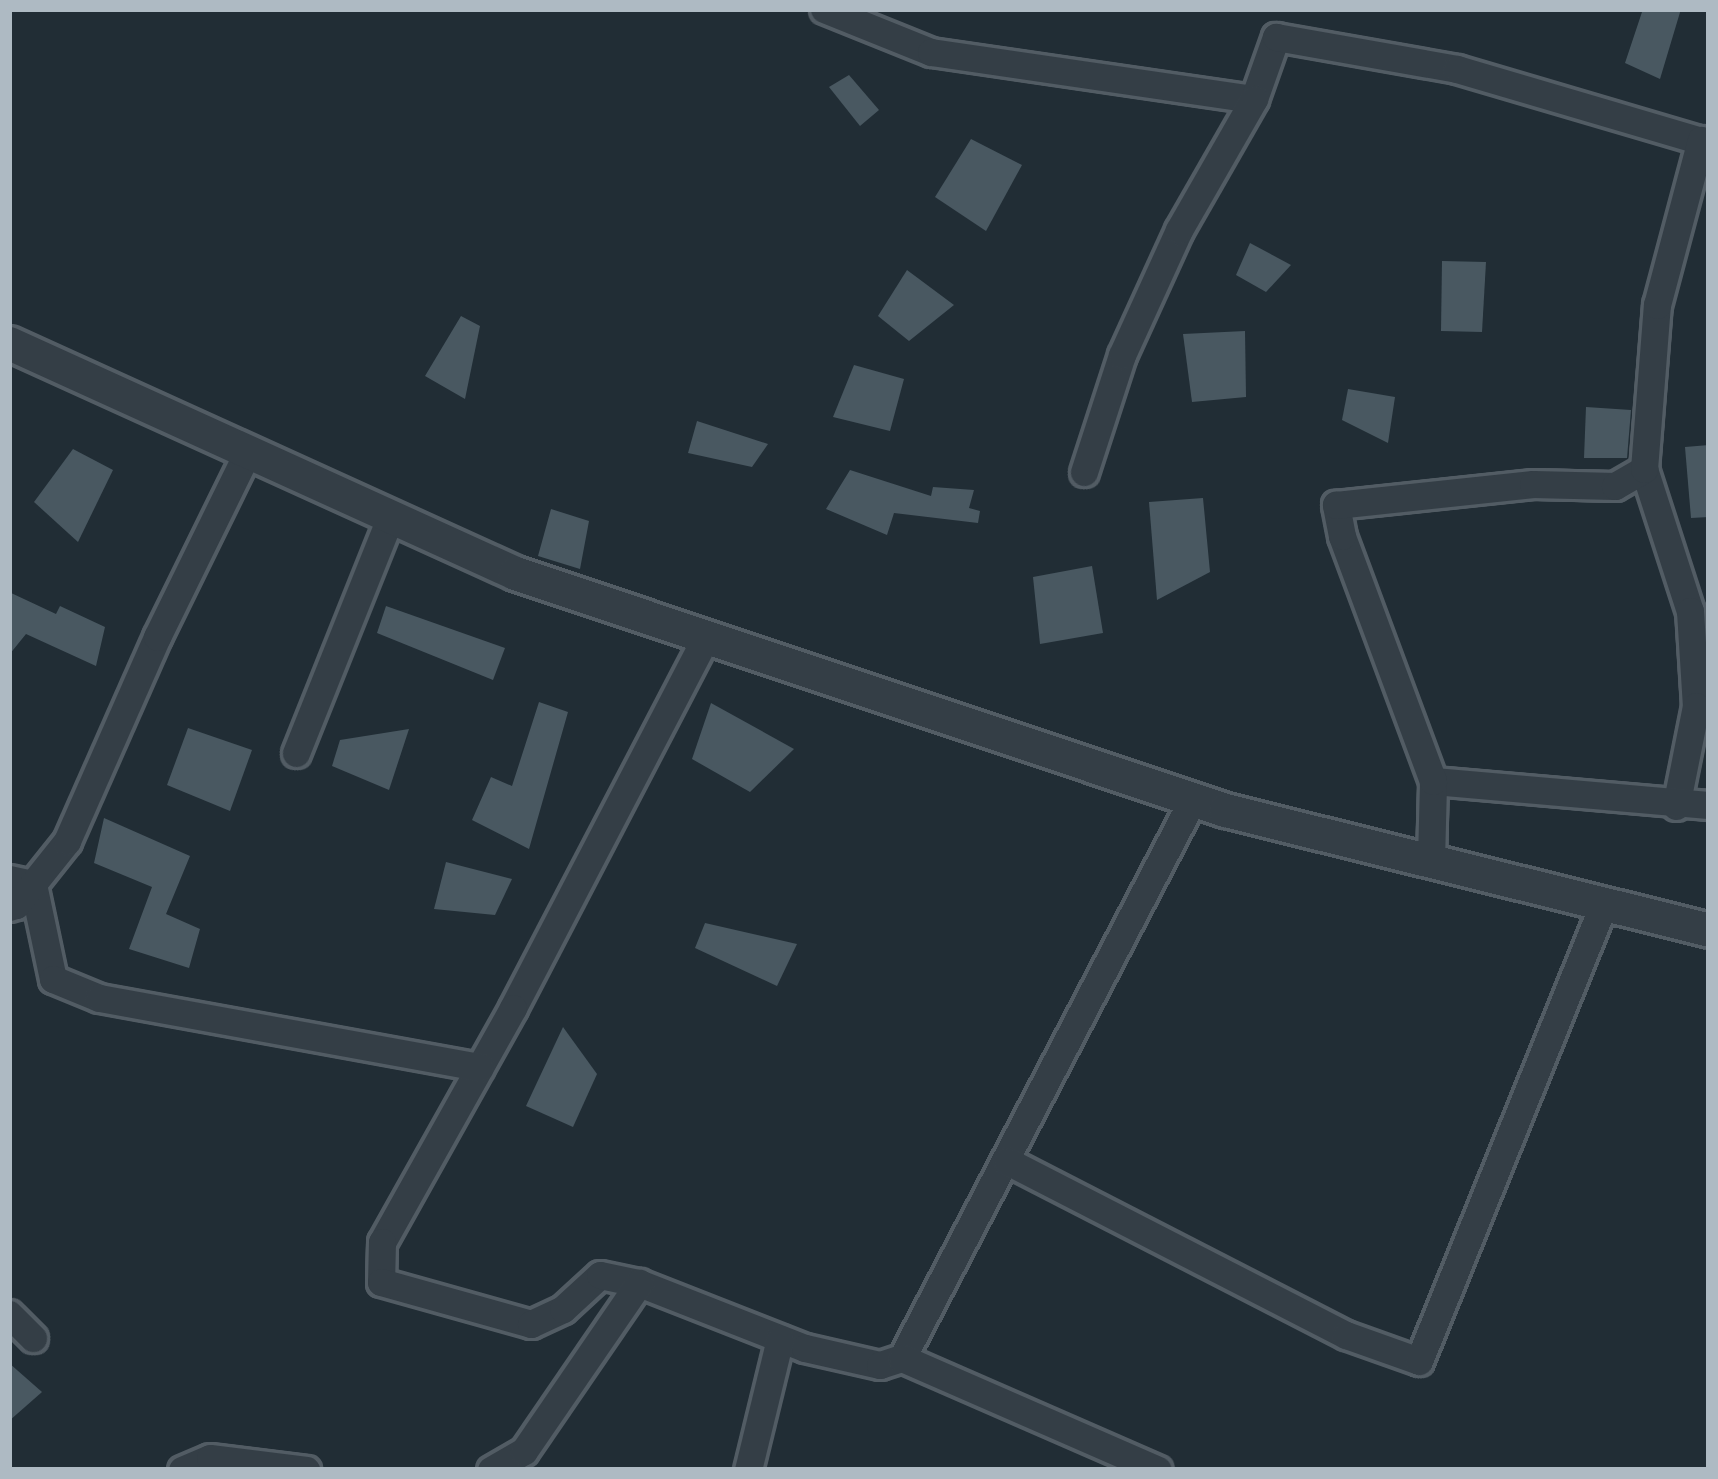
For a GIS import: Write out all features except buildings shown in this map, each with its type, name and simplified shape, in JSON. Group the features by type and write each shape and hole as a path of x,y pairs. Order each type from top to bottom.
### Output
{"street":[{"path":"824,9 931,52 1254,99"},
{"path":"1084,472 1122,355 1169,251 1254,99 1277,23 1705,141 1657,305 1645,469 1690,611 1696,706 1676,806"},
{"path":"12,352 515,573 1193,799 1709,929"},
{"path":"9,907 21,881 67,842 157,637 248,452"},
{"path":"1431,860 1433,781 1342,536 1336,505 1532,484 1615,486 1645,469"},
{"path":"296,753 391,517"},
{"path":"706,637 480,1067 382,1242 381,1282 531,1324 563,1309 600,1276 639,1283 780,1339 880,1366 902,1358 1193,799"},
{"path":"1433,781 1709,806"},
{"path":"21,881 52,979 68,986 99,998 480,1067"},
{"path":"1007,1161 1346,1335 1418,1361 1604,904"},
{"path":"491,1470 524,1451 639,1283"},
{"path":"9,1314 33,1338"},
{"path":"748,1470 780,1339"},
{"path":"902,1358 1158,1470"},
{"path":"182,1470 211,1458 306,1470"}]}
